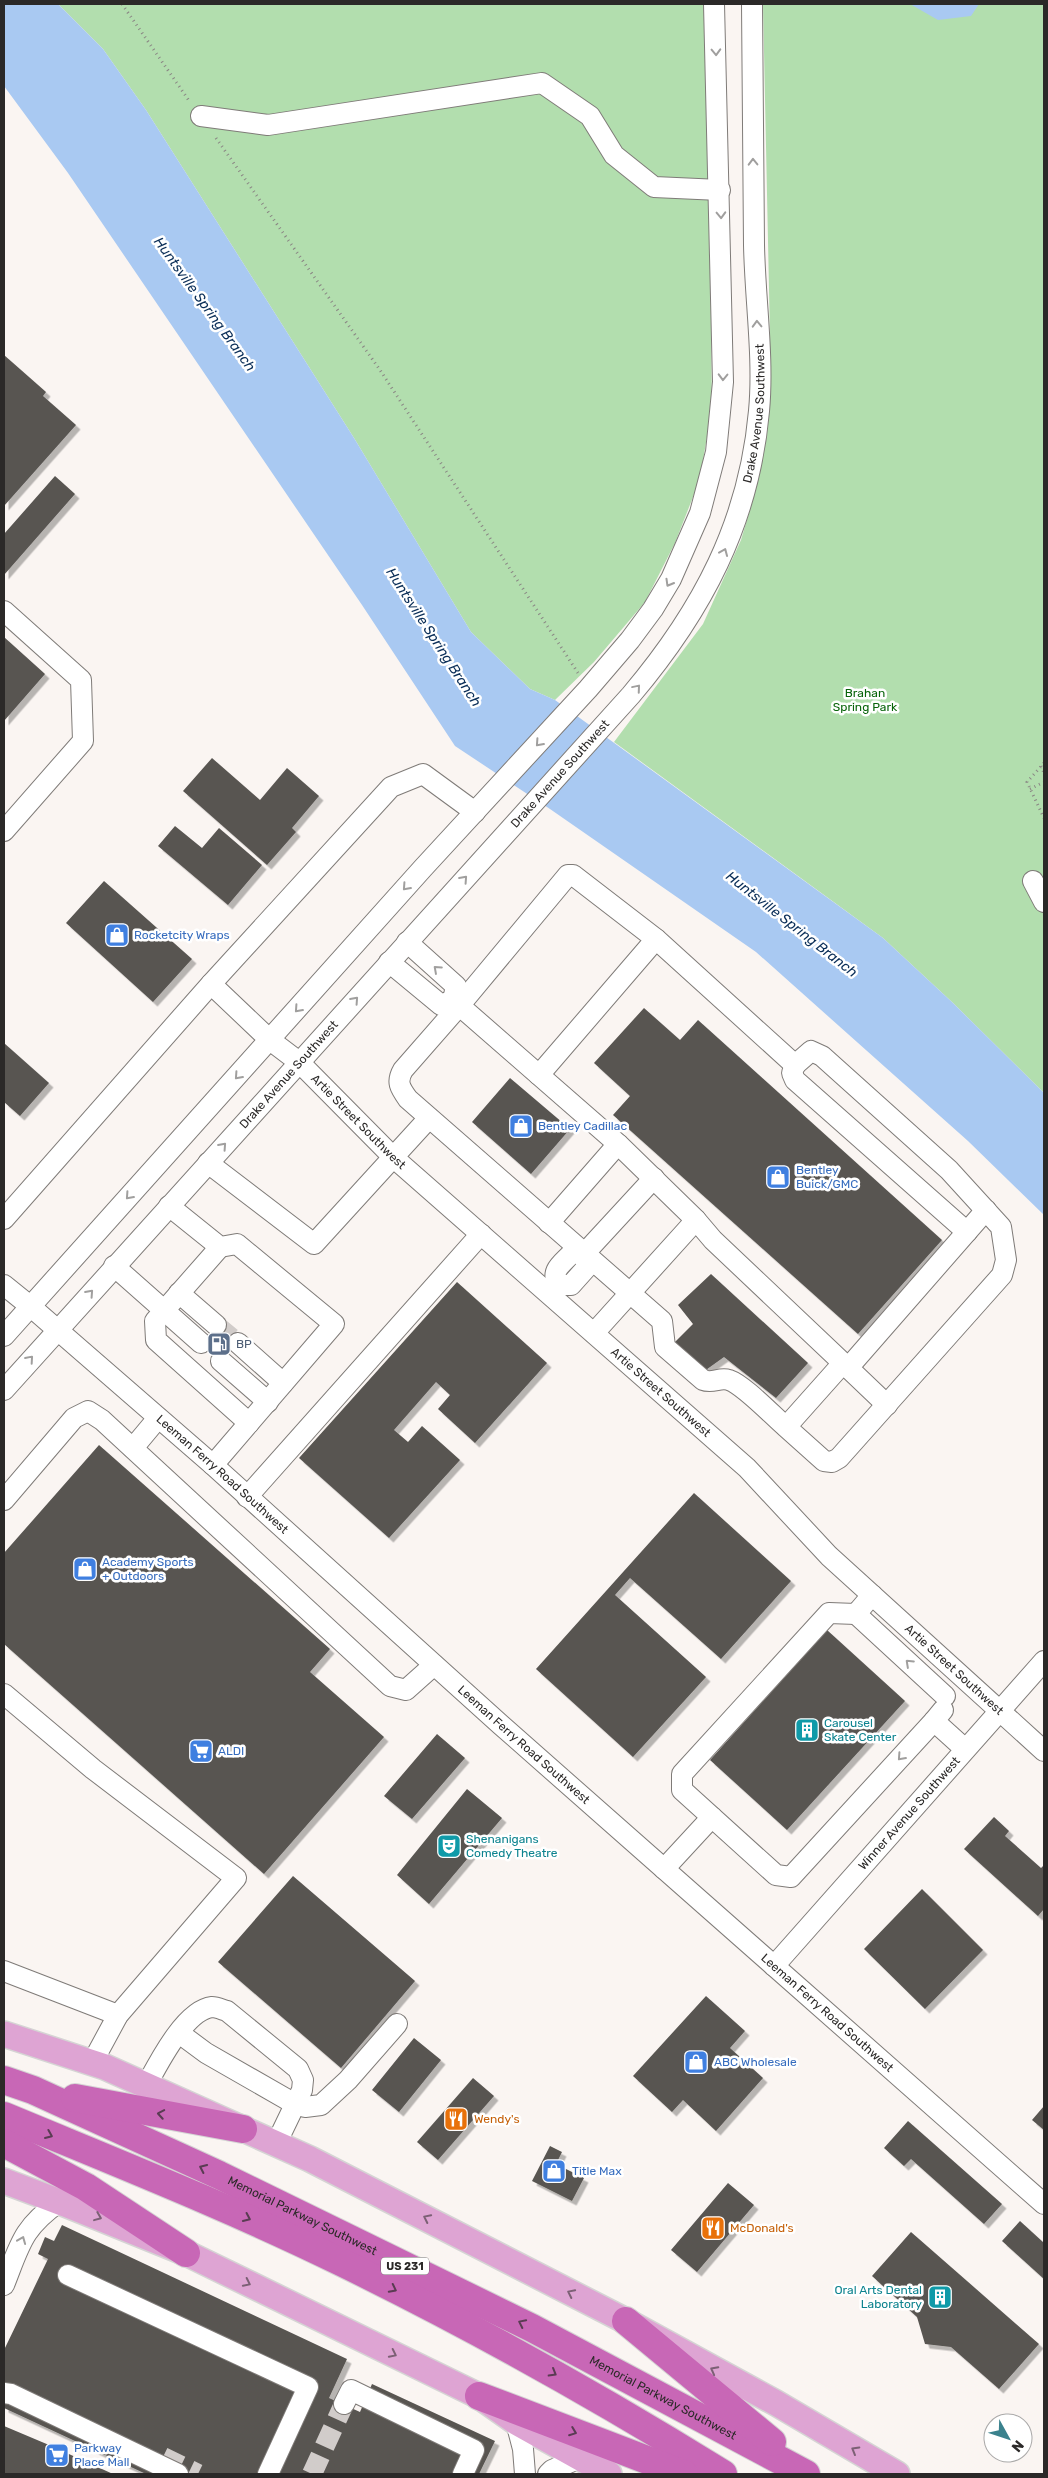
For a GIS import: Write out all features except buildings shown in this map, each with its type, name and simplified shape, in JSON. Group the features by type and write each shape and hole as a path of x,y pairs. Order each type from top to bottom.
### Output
{"highway":[{"name":"Memorial Parkway Southwest","path":"4,2080 33,2090 219,2175 523,2324 802,2472"},
{"path":"33,2090 243,2129"},
{"name":"Memorial Parkway Southwest","path":"4,2116 219,2206 341,2262 527,2358 636,2420 723,2474"},
{"path":"4,2143 86,2187 186,2254"},
{"path":"626,2321 777,2446 802,2472"},
{"path":"479,2396 684,2474"}],"main road":[{"path":"4,2034 92,2063 276,2144 626,2321 776,2403 898,2474"},
{"path":"4,2181 186,2254 479,2396 516,2422 609,2474"}],"street":[{"path":"4,1336 588,689 653,609 671,579 700,513 716,452 723,382 720,190 714,4"},
{"name":"Drake Avenue Southwest","path":"4,1390 57,1328 208,1164 664,656 713,576 740,514 749,474 759,411 754,247 752,4"},
{"path":"200,116 268,126 542,83 590,116 614,155 654,187 720,190"},
{"path":"4,611 81,680 83,742 4,831"},
{"path":"4,1219 211,984 391,788 424,774 475,812"},
{"path":"795,1065 656,939 573,876 568,875 457,1003 399,1076 401,1089 408,1099 662,1321 665,1346 703,1380 709,1382 722,1378 733,1382 824,1461 832,1462 839,1458 1002,1276 1006,1260 1001,1227 949,1170 822,1056 810,1051 795,1065 792,1073 795,1080 967,1232"},
{"path":"1034,881 1044,902"},
{"path":"539,1075 656,939"},
{"path":"407,942 456,986 457,1003 618,1144 696,1220 713,1240 887,1404"},
{"path":"389,962 440,1005 457,1003"},
{"name":"Artie Street Southwest","path":"211,984 270,1040 299,1062 394,1158 481,1234 554,1290 594,1333 747,1468 829,1556 1044,1751"},
{"path":"208,1164 314,1244 429,1118"},
{"path":"549,1223 618,1144"},
{"path":"584,1254 654,1178"},
{"path":"169,1206 220,1247"},
{"path":"786,1427 845,1366 986,1210"},
{"path":"594,1333 696,1220"},
{"path":"247,1497 481,1234"},
{"path":"213,1465 334,1324 237,1244 220,1247 164,1310 155,1321 156,1340 249,1423"},
{"path":"554,1290 570,1285 588,1266 584,1254"},
{"path":"114,1266 201,1343"},
{"name":"Leeman Ferry Road Southwest","path":"4,1285 57,1328 213,1465 434,1665 1044,2204"},
{"path":"179,1293 216,1325"},
{"path":"238,1343 283,1383"},
{"path":"221,1361 268,1402"},
{"path":"4,1500 74,1418 88,1411 102,1420 133,1448 390,1686 406,1690 434,1665"},
{"path":"133,1448 158,1418"},
{"path":"856,1614 872,1595"},
{"path":"829,1613 856,1614 945,1696 946,1707 791,1877 776,1875 682,1790 682,1774 829,1613"},
{"name":"Winner Avenue Southwest","path":"774,1966 1044,1661"},
{"path":"945,1696 963,1676"},
{"path":"4,1694 93,1769 236,1878 118,2015 92,2063"},
{"path":"934,1721 965,1749"},
{"path":"664,1869 712,1817"},
{"path":"4,1971 118,2015"},
{"path":"146,2086 163,2054 192,2018 202,2010 214,2007 227,2011 298,2069 303,2080 302,2090 276,2144"},
{"path":"179,2033 206,2053 296,2104 305,2107 321,2105 348,2080 397,2024"},
{"path":"4,2285 26,2231 39,2216 59,2202"},
{"path":"68,2275 308,2387 268,2474"},
{"path":"344,2404 351,2390 474,2450 463,2474"},
{"path":"4,2393 11,2394 178,2474"},
{"path":"516,2422 523,2449 525,2474"},
{"path":"548,2474 552,2470 580,2458"}],"path":[{"path":"122,4 380,370 588,689"},
{"path":"1043,765 1044,773"},
{"path":"1043,765 1027,782 1042,810 1044,818"},
{"path":"1030,789 1044,782"}],"green space":[{"path":"58,4 707,4 712,406 700,479 675,543 645,602 594,662 555,700 530,689 471,632 354,438 146,110 103,49"},
{"name":"Brahan Spring Park","path":"763,4 1044,4 1044,1093 953,1003 883,938 614,742 703,624 741,540 756,489 767,436 770,336"}],"water":[{"name":"Huntsville Spring Branch","path":"4,4 58,4 103,49 146,110 354,438 471,632 530,689 555,700 883,938 953,1003 1044,1093 1044,1215 968,1141 756,952 550,809 455,746 362,605 68,173 4,86"},
{"path":"910,4 979,4 971,16 938,20"}],"tunnel":[{"path":"216,1325 238,1343"},
{"path":"312,2474 344,2404"},
{"path":"163,2457 198,2474"}],"place":[{"name":"Rocketcity Wraps","path":"117,935"},
{"name":"Bentley Cadillac","path":"521,1126"},
{"name":"Bentley Buick/GMC","path":"778,1177"},
{"name":"BP","path":"219,1344"},
{"name":"Academy Sports + Outdoors","path":"85,1569"},
{"name":"Carousel Skate Center","path":"807,1730"},
{"name":"ALDI","path":"201,1751"},
{"name":"Shenanigans Comedy Theatre","path":"449,1846"},
{"name":"ABC Wholesale","path":"696,2062"},
{"name":"Wendy's","path":"456,2119"},
{"name":"Title Max","path":"554,2171"},
{"name":"McDonald's","path":"713,2228"},
{"name":"Oral Arts Dental Laboratory","path":"940,2297"},
{"name":"Parkway Place Mall","path":"57,2455"}]}
